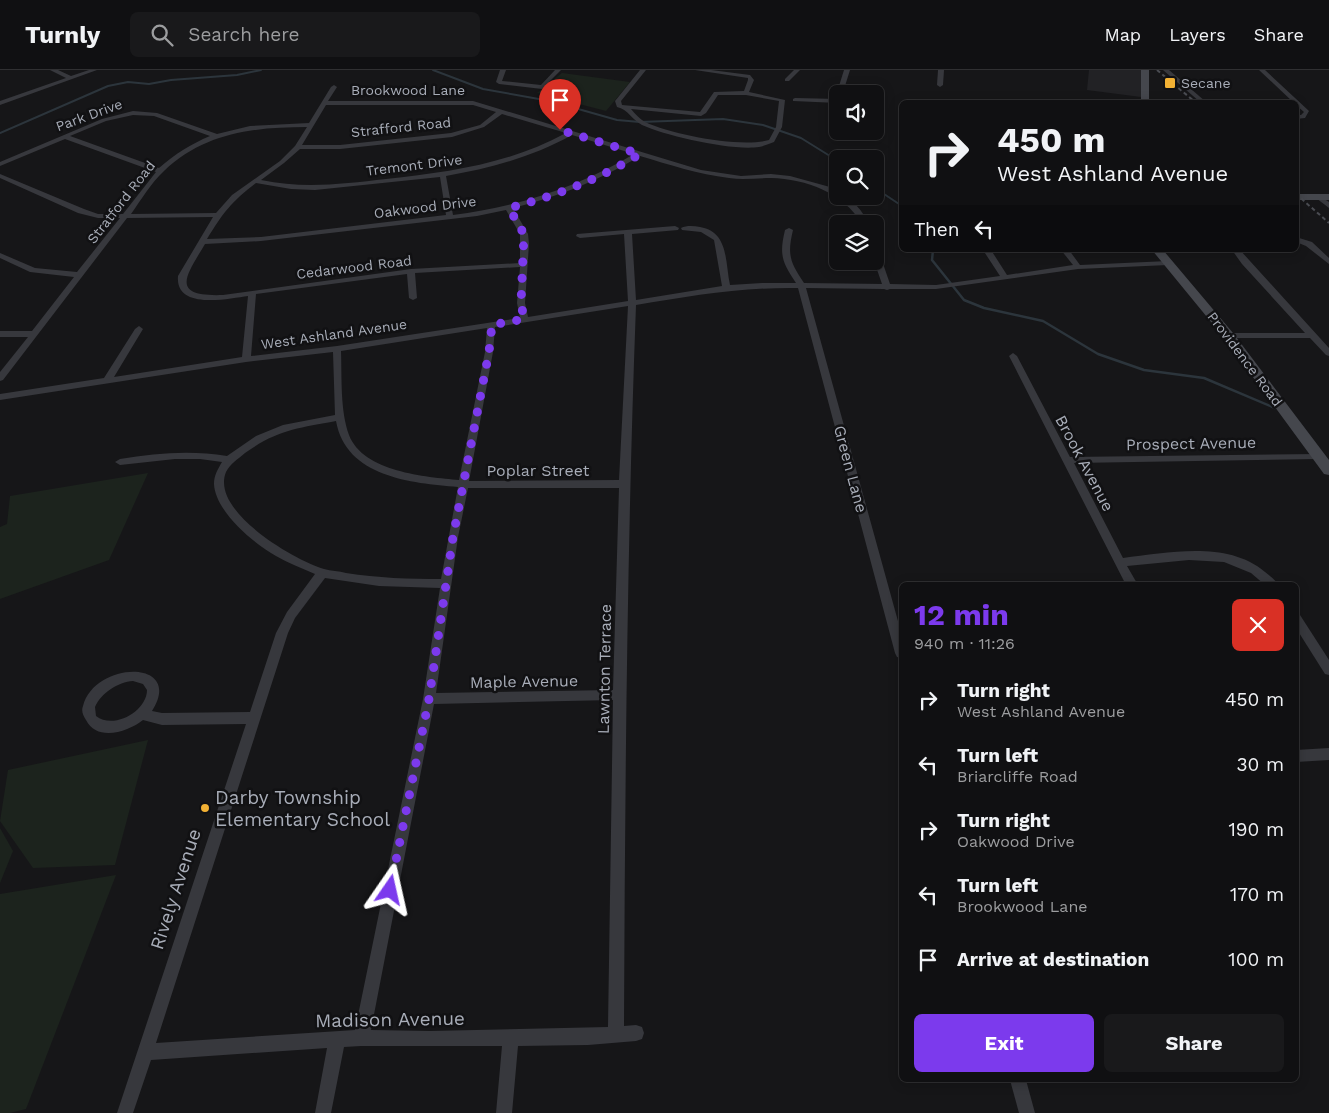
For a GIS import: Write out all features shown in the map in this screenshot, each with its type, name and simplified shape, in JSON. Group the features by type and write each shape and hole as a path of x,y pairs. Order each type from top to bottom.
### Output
{"street":[{"path":"53,70 71,78"},
{"path":"0,103 94,70"},
{"path":"503,70 499,82 537,87 544,85 558,70"},
{"path":"626,108 640,121 679,134 737,144 757,145 772,141 778,128 782,100 746,94 716,93 701,114 619,106 618,100 643,70"},
{"path":"698,70 717,71 750,77 752,80 746,94"},
{"path":"787,80 797,70"},
{"path":"842,85 847,70"},
{"path":"940,85 942,70"},
{"path":"1145,70 1145,100"},
{"path":"1166,70 1200,100"},
{"path":"1262,70 1294,100"},
{"path":"202,242 218,215 234,196 282,162 298,147 334,87"},
{"path":"795,100 829,101"},
{"name":"Brookwood Lane","path":"325,103 473,103 640,154 722,176 790,178 829,189"},
{"path":"1299,105 1307,112 1303,117 1299,117"},
{"name":"Strafford Road","path":"298,147 340,147 452,135 482,126 500,112"},
{"name":"Park Drive","path":"0,164 94,124 123,115 149,113 217,136"},
{"name":"Stratford Road","path":"0,378 78,275 160,172 182,152 217,136 258,125 312,125"},
{"name":"Tremont Drive","path":"254,181 282,186 316,188 478,169 523,157 546,148 571,133"},
{"path":"66,136 160,172"},
{"name":"Oakwood Drive","path":"202,242 261,239 450,217 509,208 580,185 606,174 640,154"},
{"path":"443,174 450,217"},
{"path":"0,176 89,213 104,216 218,215"},
{"path":"1299,197 1324,197 1329,206"},
{"name":"Brookwood Lane","path":"850,205 861,215"},
{"path":"509,208 524,234 521,303 524,319"},
{"path":"580,236 675,228"},
{"path":"685,228 705,230 718,240 726,288"},
{"name":"Green Lane","path":"789,230 784,251 787,264 801,285 899,646"},
{"name":"Lawnton Terrace","path":"616,1036 619,695 624,484 632,303 628,233"},
{"path":"1299,240 1309,244 1329,262"},
{"name":"Cedarwood Road","path":"202,242 182,276 181,286 188,293 212,298 411,272 488,265 524,265"},
{"path":"988,252 1004,278"},
{"path":"1067,252 1078,267"},
{"name":"Providence Road","path":"1159,252 1229,336 1329,470"},
{"path":"1238,252 1329,353"},
{"path":"0,256 33,270 78,275"},
{"name":"West Ashland Avenue","path":"0,397 246,359 337,350 726,288 762,285 887,288 952,285 1078,267 1168,263"},
{"path":"881,270 887,288"},
{"path":"411,272 414,298"},
{"path":"246,359 252,292"},
{"path":"360,1038 429,699 446,584 489,352 492,325"},
{"path":"107,381 139,329"},
{"path":"0,334 34,334"},
{"path":"1229,336 1313,335"},
{"name":"Poplar Street","path":"337,350 341,417 347,442 370,464 408,477 463,485 624,484"},
{"name":"Brook Avenue","path":"1013,356 1131,582"},
{"path":"341,417 286,427 259,438 229,460 221,472 219,484 224,501 250,532 279,553 322,573 379,582 446,584"},
{"path":"120,462 182,454 206,454 229,460"},
{"name":"Prospect Avenue","path":"1066,460 1317,456"},
{"path":"1121,562 1206,556 1230,560 1254,570 1269,582"},
{"name":"Rively Avenue","path":"125,1113 282,633 291,615 322,573"},
{"path":"1299,623 1329,670"},
{"path":"141,714 151,700 153,690 149,681 135,676 120,678 107,684 95,695 89,708 91,719 97,725 106,727 123,725 141,714 162,719 253,718"},
{"name":"Maple Avenue","path":"429,699 619,695"},
{"path":"1299,756 1329,754"},
{"name":"Madison Avenue","path":"145,1052 360,1038 430,1039 616,1036 636,1033"},
{"path":"504,1113 511,1037"},
{"path":"322,1113 337,1039"},
{"path":"1019,1082 1027,1113"}],"shaded area":[{"path":"1089,70 1141,70 1141,97 1087,90"},
{"path":"562,73 630,82 606,111 537,93"},
{"path":"148,473 109,560 0,599 0,527 7,524 10,496"},
{"path":"148,740 115,865 33,868 0,821 8,770"},
{"path":"0,828 13,851 0,883"},
{"path":"116,875 26,1109 10,1113 0,1113 0,894"}],"waterway":[{"path":"0,133 108,86 128,82 149,84 171,80 237,75 261,70"},
{"path":"433,70 483,89 550,101 617,120 640,122 723,119 763,125 801,138 829,155"},
{"path":"884,194 899,204"},
{"path":"933,252 932,260 964,300 984,308 1043,321 1098,354 1144,370 1204,378 1275,408"}],"railway":[{"path":"1157,70 1193,100"},
{"path":"1299,197 1329,223"}],"place":[{"name":"Secane","path":"1170,83"},
{"name":"Darby Township Elementary School","path":"205,808"}],"route":[{"path":"390,890 429,699 453,537 472,445 492,325 524,319 521,303 524,234 509,208 580,185 606,174 640,154 560,130"}]}
